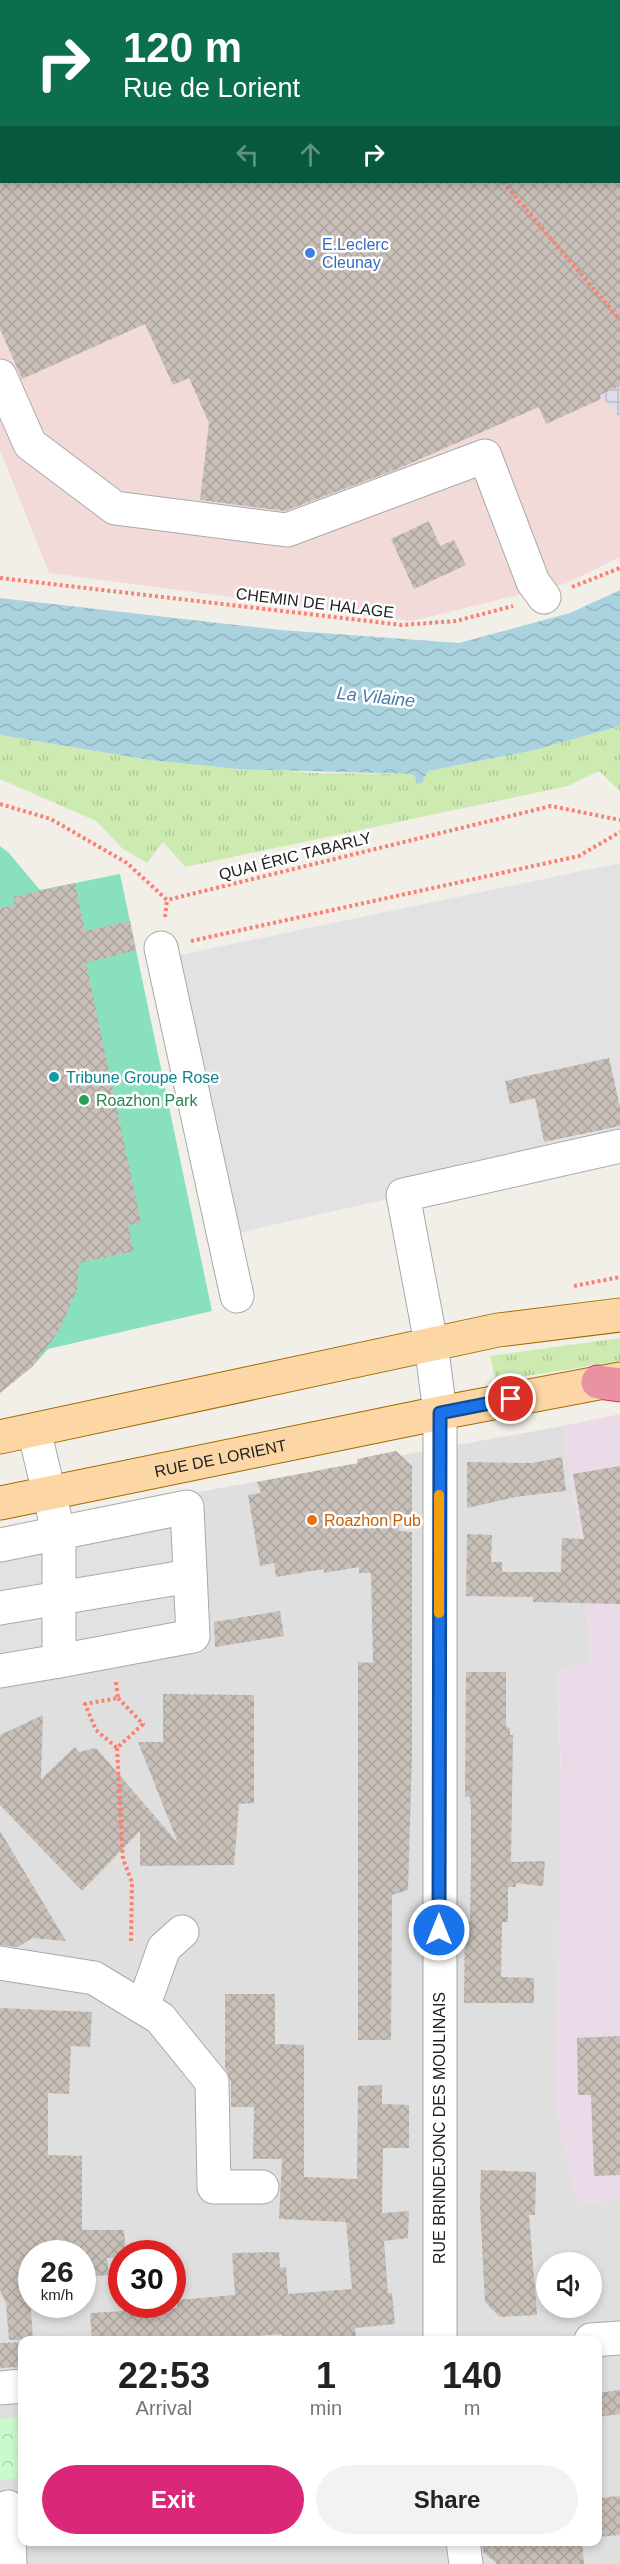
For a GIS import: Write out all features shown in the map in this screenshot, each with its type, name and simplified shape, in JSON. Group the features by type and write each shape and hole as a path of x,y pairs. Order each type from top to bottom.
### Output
{"main road":[{"path":"0,1437 431,1343 498,1330 620,1315"},
{"name":"RUE DE LORIENT","path":"0,1503 49,1495 440,1413 613,1382"}],"street":[{"path":"0,376 30,444 115,508 287,530 485,456 533,582 544,597"},
{"path":"161,948 237,1296"},
{"path":"440,1413 431,1343 403,1195 620,1146"},
{"name":"RUE BRINDEJONC DES MOULINAIS","path":"440,1413 440,2336"},
{"path":"34,1430 58,1535 59,1661"},
{"path":"0,1545 187,1507 193,1636 0,1671"},
{"path":"0,1608 190,1576"},
{"path":"142,2007 164,1948 182,1932"},
{"path":"0,1963 94,1978 160,2018 212,2082 214,2187 262,2187"},
{"path":"602,2339 620,2338"},
{"path":"0,2388 18,2386"},
{"path":"10,2507 10,2564"},
{"path":"464,2546 466,2564"}],"path":[{"path":"504,183 620,320"},
{"name":"CHEMIN DE HALAGE","path":"0,578 402,625 456,621 544,597 600,578 620,568"},
{"name":"QUAI ÉRIC TABARLY","path":"0,804 51,819 127,863 167,900 551,806 620,820"},
{"path":"161,948 579,856 620,832"},
{"path":"111,1651 118,1698 143,1724 117,1748"},
{"path":"118,1698 85,1704 96,1730 117,1748 123,1859 132,1882 131,1953"}],"shaded area":[{"path":"0,183 620,183 620,557 567,583 412,621 49,573 0,450"},
{"path":"620,386 620,418 600,395"},
{"path":"620,863 620,1146 238,1233 175,956"},
{"path":"620,1414 620,2198 577,2205 555,2108 561,1769 557,1669 591,1664 581,1542 563,1426"},
{"path":"563,1426 581,1542 591,1664 557,1670 577,2205 620,2198 620,2564 0,2564 0,1528"},
{"path":"187,1507 193,1636 0,1671 0,1545"}],"green space":[{"path":"620,726 620,791 599,771 568,786 185,867 163,842 147,863 123,849 96,821 0,779 0,735 149,760 314,773 410,774 415,776 416,784 422,783 428,771 531,751"},
{"name":"Roazhon Park","path":"0,846 8,852 40,890 120,874 212,1311 48,1349 32,1367 0,1390"},
{"path":"620,1338 620,1361 496,1381 490,1356"},
{"path":"18,2417 18,2478 0,2480 0,2419"}],"water":[{"name":"La Vilaine","path":"620,590 620,726 531,751 428,771 422,783 416,784 415,776 410,774 239,769 149,760 0,735 0,598 281,630 459,643 570,613"}],"building":[{"name":"E.Leclerc Cleunay","path":"0,183 620,183 620,386 600,395 601,399 546,424 539,407 395,470 285,511 200,500 209,423 189,378 173,385 145,324 22,379 0,329"},
{"path":"429,521 440,546 454,540 466,565 414,589 391,539"},
{"name":"Roazhon Park","path":"75,883 85,931 130,921 136,950 86,963 141,1223 128,1225 134,1251 79,1263 77,1289 59,1331 32,1367 0,1393 0,908 15,905 13,897"},
{"path":"609,1058 620,1107 620,1126 544,1142 535,1098 510,1104 505,1081"},
{"path":"396,1451 412,1466 412,1518 398,1520 399,1531 412,1532 412,1754 408,1890 392,1895 391,2040 358,2040 358,1662 373,1663 371,1573 359,1573 359,1567 324,1573 324,1569 276,1577 274,1563 260,1566 248,1495 261,1493 257,1482 358,1463 357,1459"},
{"path":"562,1457 566,1491 515,1497 467,1508 467,1462 532,1463"},
{"path":"620,1466 620,1604 533,1602 533,1597 466,1596 467,1534 492,1535 491,1562 502,1562 502,1572 561,1572 562,1538 584,1539 573,1474"},
{"path":"280,1611 284,1636 215,1647 214,1622"},
{"path":"466,1672 506,1672 506,1727 510,1728 510,1735 513,1735 511,1862 545,1861 543,1886 516,1883 516,1887 508,1887 508,1922 502,1922 501,1977 534,1978 534,2003 464,2003 465,1922 470,1922 471,1862 470,1797 465,1797"},
{"path":"163,1694 254,1695 254,1803 239,1804 234,1865 140,1866 140,1831 82,1891 0,1805 0,1735 43,1715 41,1779 75,1747 79,1752 96,1748 178,1843 138,1742 163,1742"},
{"path":"0,1831 66,1941 32,1938 18,1947 0,1945"},
{"path":"225,1994 275,1994 275,2044 304,2045 304,2177 357,2179 358,2086 382,2085 382,2104 409,2105 409,2148 383,2148 382,2213 409,2211 408,2238 384,2241 388,2293 392,2293 395,2324 355,2328 356,2336 282,2336 282,2334 92,2336 90,2318 96,2318 96,2313 108,2312 108,2318 186,2318 186,2299 235,2295 232,2253 279,2252 280,2268 286,2267 288,2294 352,2289 346,2222 279,2219 282,2159 253,2159 254,2107 231,2107 231,2082 225,2068"},
{"path":"0,2008 92,2012 90,2047 71,2046 69,2094 48,2093 48,2155 82,2156 82,2230 124,2230 125,2240 108,2240 108,2275 96,2276 96,2240 18,2240 18,2318 32,2318 33,2336 18,2336 18,2340 9,2340 6,2303 0,2290"},
{"path":"620,2036 620,2175 594,2176 591,2095 578,2095 577,2038"},
{"path":"481,2170 536,2172 535,2215 529,2215 536,2315 500,2317 485,2302 480,2206"},
{"path":"18,2342 18,2367 0,2368 0,2343"},
{"path":"620,2390 620,2414 602,2416 602,2392"},
{"path":"620,2496 620,2535 602,2537 602,2498"},
{"path":"482,2546 582,2546 584,2564 497,2564 483,2552"}],"slow traffic":[{"path":"439,1495 439,1613"}],"place":[{"name":"E.Leclerc Cleunay","path":"310,253"},
{"name":"Tribune Groupe Rose","path":"54,1077"},
{"name":"Roazhon Park","path":"84,1100"},
{"name":"Roazhon Pub","path":"312,1520"}],"route":[{"path":"439,1930 440,1413 511,1399"}]}
